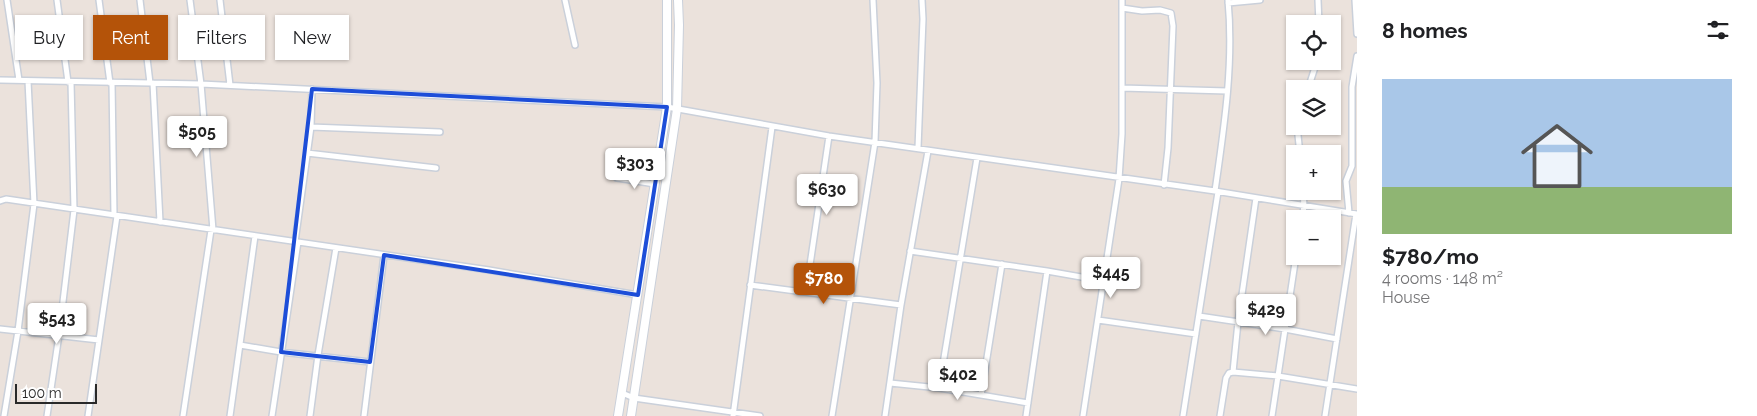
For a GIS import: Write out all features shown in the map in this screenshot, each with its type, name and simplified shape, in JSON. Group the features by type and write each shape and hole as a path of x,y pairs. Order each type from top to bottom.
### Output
{"main road":[{"path":"618,416 667,107 667,0"},
{"path":"631,416 677,110 678,0"}],"street":[{"path":"7,0 19,80"},
{"path":"47,416 74,210 69,82 57,0"},
{"path":"88,416 116,216 111,82 99,0"},
{"path":"140,0 151,83 160,222"},
{"path":"183,416 212,230 201,84 190,0"},
{"path":"220,0 230,85"},
{"path":"565,0 575,45"},
{"path":"832,416 875,142 877,83 873,0"},
{"path":"918,148 923,19 922,0"},
{"path":"1083,416 1119,179 1122,134 1122,0"},
{"path":"1183,416 1199,316 1225,120 1230,56 1228,2 1260,0"},
{"path":"1318,0 1319,15"},
{"path":"1354,0 1357,34"},
{"path":"1122,8 1142,11 1160,10 1171,13 1173,26 1168,148 1164,185"},
{"path":"1349,213 1346,181 1352,166 1352,87 1357,56"},
{"path":"0,80 230,85 667,107 829,136 1356,214 1326,416"},
{"path":"4,416 18,331 34,204 28,80"},
{"path":"1122,88 1227,90"},
{"path":"272,416 311,127 312,89"},
{"path":"311,127 440,132"},
{"path":"733,414 772,127"},
{"path":"806,292 829,136"},
{"path":"885,416 901,305 928,150"},
{"path":"307,153 436,168"},
{"path":"939,388 977,158"},
{"path":"617,178 655,184"},
{"path":"1233,372 1238,322 1256,198"},
{"path":"0,201 6,199 489,270 638,295"},
{"path":"1303,210 1304,200"},
{"path":"230,416 256,236"},
{"path":"310,416 336,248"},
{"path":"910,251 960,257 1104,281"},
{"path":"364,416 384,255"},
{"path":"981,395 1002,264"},
{"path":"1272,416 1295,265"},
{"path":"1026,416 1047,271"},
{"path":"750,285 901,305"},
{"path":"1199,316 1337,339"},
{"path":"1098,320 1196,334"},
{"path":"0,329 99,340"},
{"path":"240,345 281,352 370,362"},
{"path":"1220,416 1226,378 1229,373 1233,372 1278,376 1357,389"},
{"path":"890,383 939,388 1028,403"},
{"path":"622,393 634,398 733,414 760,416"}],"highlighted area":[{"path":"312,89 667,107 638,295 384,255 370,362 281,352"}]}
